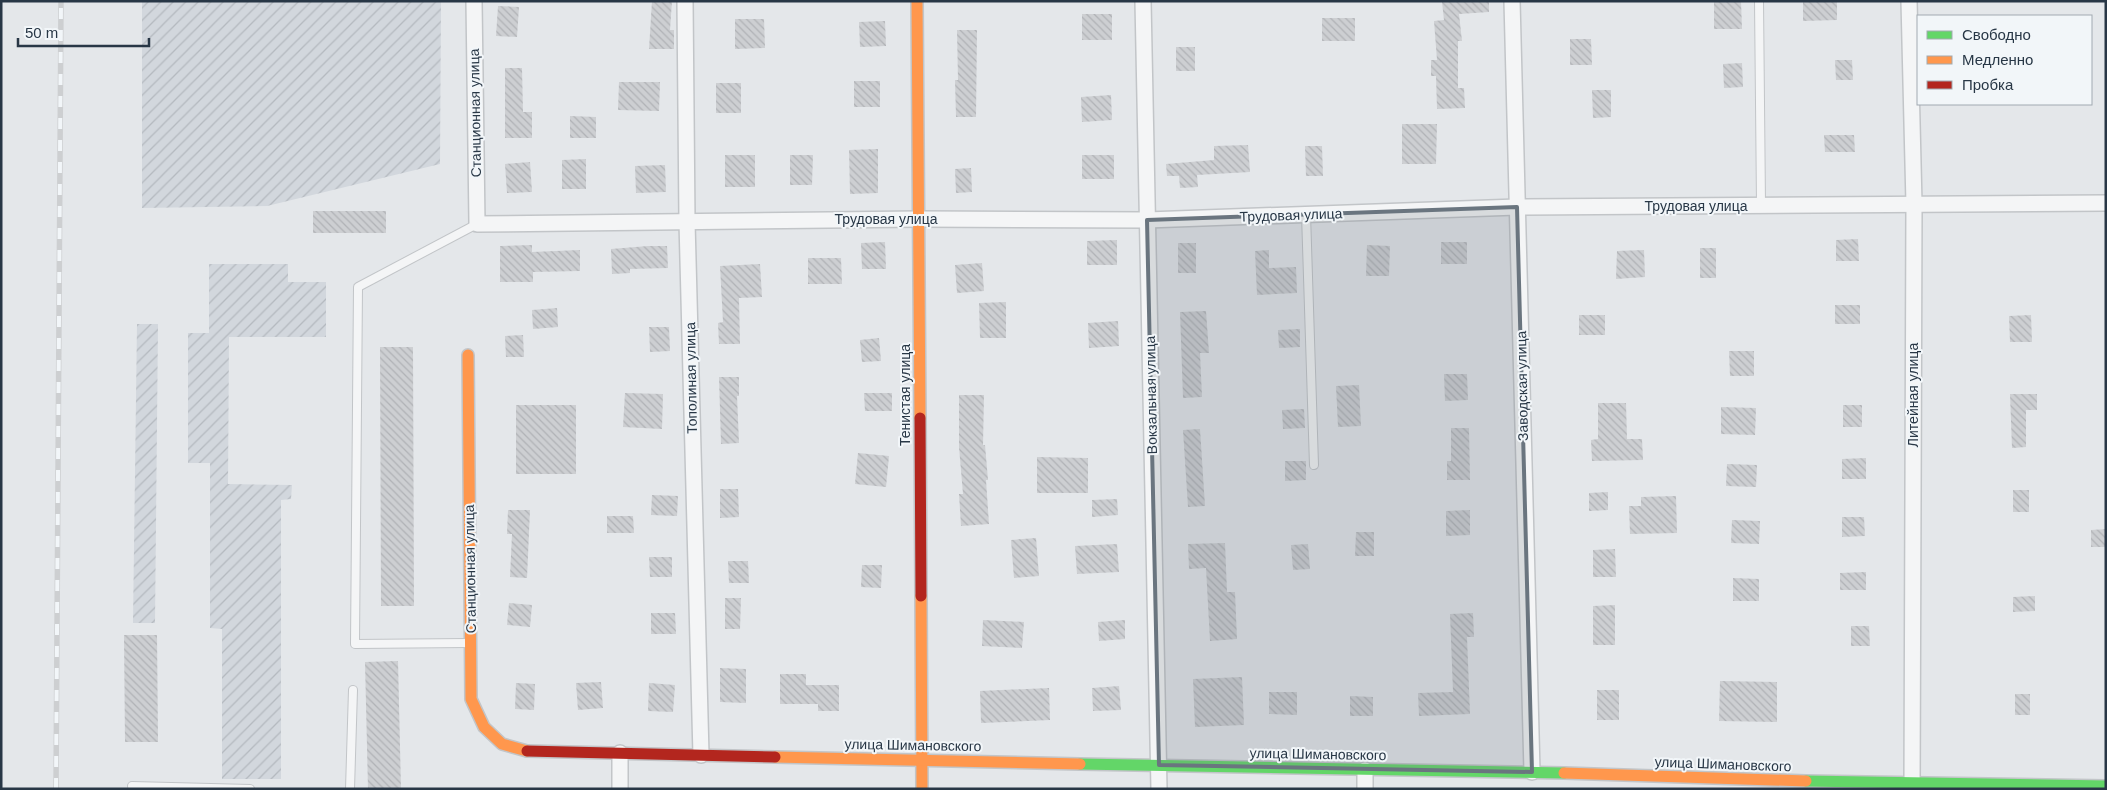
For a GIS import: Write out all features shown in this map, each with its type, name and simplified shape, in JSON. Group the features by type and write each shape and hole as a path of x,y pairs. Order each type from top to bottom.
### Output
{"street":[{"name":"Станционная улица","path":"474,1 477,224"},
{"name":"Тополиная улица","path":"685,1 687,222 701,755"},
{"name":"Тенистая улица","path":"917,1 922,789"},
{"name":"Вокзальная улица","path":"1143,1 1159,789"},
{"name":"Заводская улица","path":"1512,1 1532,772"},
{"name":"Литейная улица","path":"1909,1 1914,204 1912,787"},
{"name":"Трудовая улица","path":"477,224 918,219 1147,220 1517,207 2106,203"},
{"name":"Станционная улица","path":"468,355 471,699 484,726 502,744 529,751"},
{"name":"улица Шимановского","path":"529,751 1532,772 1642,782 1912,787 2106,786"},
{"path":"620,753 620,789"},
{"path":"1365,770 1365,789"}],"lane":[{"path":"1759,1 1761,205"},
{"path":"1306,214 1314,464"},
{"path":"470,643 355,644 358,287 477,224"},
{"path":"350,789 353,690"},
{"path":"132,786 250,789"}],"highlighted area":[{"path":"1517,207 1532,772 1159,765 1147,220"}],"shaded area":[{"path":"142,1 441,1 440,164 267,206 142,208"},
{"path":"209,264 288,264 288,282 326,282 326,337 229,337 228,484 292,485 291,499 281,500 281,779 222,779 222,629 210,628 210,463 188,463 188,333 209,333"},
{"path":"137,324 158,324 155,623 133,623"}],"building":[{"path":"652,1 672,1 670,30 674,30 674,49 649,49"},
{"path":"1489,1 1489,12 1459,14 1462,41 1458,41 1458,88 1464,88 1465,108 1437,109 1436,76 1431,76 1431,60 1437,60 1434,21 1444,20 1442,2"},
{"path":"1714,1 1741,1 1742,29 1714,29"},
{"path":"1837,1 1837,20 1803,21 1803,2"},
{"path":"498,6 519,7 517,37 496,36"},
{"path":"1082,14 1112,14 1112,40 1082,40"},
{"path":"1322,18 1355,18 1355,41 1322,41"},
{"path":"735,19 764,19 765,48 735,49"},
{"path":"885,21 886,46 860,47 859,22"},
{"path":"957,30 977,30 976,117 956,117 955,80 958,80"},
{"path":"1570,39 1591,39 1592,65 1570,65"},
{"path":"1176,47 1195,47 1195,71 1176,71"},
{"path":"1835,60 1852,60 1853,80 1836,80"},
{"path":"1742,63 1743,87 1724,88 1723,64"},
{"path":"505,68 522,68 523,112 532,112 532,138 505,138"},
{"path":"854,81 880,81 880,107 854,107"},
{"path":"619,82 660,82 659,111 618,110"},
{"path":"716,83 741,83 741,113 716,113"},
{"path":"1592,90 1611,90 1611,117 1593,118"},
{"path":"1111,95 1112,120 1082,122 1081,97"},
{"path":"570,116 596,117 596,138 570,138"},
{"path":"1402,124 1437,124 1436,164 1402,164"},
{"path":"1824,135 1854,135 1855,152 1825,152"},
{"path":"1248,145 1250,172 1197,175 1198,187 1180,188 1179,176 1167,176 1166,164 1214,160 1214,146"},
{"path":"1305,146 1322,146 1323,176 1306,176"},
{"path":"878,149 878,193 850,194 849,150"},
{"path":"725,155 755,155 755,187 725,187"},
{"path":"790,155 813,155 812,185 790,185"},
{"path":"1082,155 1114,155 1114,179 1082,179"},
{"path":"586,159 586,189 562,189 562,160"},
{"path":"530,162 532,192 507,193 505,164"},
{"path":"665,165 666,192 636,193 635,166"},
{"path":"971,168 972,192 956,193 955,169"},
{"path":"313,211 386,211 386,233 313,233"},
{"path":"1858,239 1859,261 1836,261 1836,240"},
{"path":"1117,240 1117,265 1087,265 1087,241"},
{"path":"885,242 886,269 862,269 861,243"},
{"path":"1441,242 1467,242 1467,264 1441,264"},
{"path":"1178,243 1196,243 1196,273 1178,273"},
{"path":"532,245 532,252 580,250 580,271 533,272 533,282 500,282 500,246"},
{"path":"1367,245 1390,246 1389,276 1366,276"},
{"path":"667,246 668,268 630,269 630,273 612,274 611,249"},
{"path":"1700,248 1716,248 1716,278 1700,278"},
{"path":"1269,250 1269,268 1296,267 1297,293 1257,295 1255,251"},
{"path":"1644,250 1645,277 1616,279 1617,251"},
{"path":"808,258 841,258 842,284 808,284"},
{"path":"982,263 984,291 957,293 955,265"},
{"path":"760,264 762,297 739,298 740,344 719,344 718,323 723,322 720,266"},
{"path":"1006,302 1006,338 980,338 979,303"},
{"path":"1835,305 1860,305 1860,324 1835,324"},
{"path":"557,308 558,327 533,329 532,310"},
{"path":"1206,311 1209,353 1200,353 1202,397 1183,398 1180,312"},
{"path":"1579,315 1605,315 1605,335 1579,335"},
{"path":"2031,315 2032,342 2010,342 2009,316"},
{"path":"1118,321 1119,346 1089,348 1088,323"},
{"path":"649,327 669,327 670,351 650,352"},
{"path":"1300,329 1300,347 1279,348 1278,330"},
{"path":"523,335 524,357 506,357 505,336"},
{"path":"879,338 881,361 862,362 860,340"},
{"path":"380,347 413,347 414,606 381,606"},
{"path":"1729,351 1754,351 1754,376 1730,376"},
{"path":"1444,374 1467,374 1468,400 1445,401"},
{"path":"719,377 739,377 739,396 737,396 739,443 721,444"},
{"path":"1359,385 1361,426 1338,427 1336,386"},
{"path":"625,393 663,394 662,429 623,427"},
{"path":"864,393 892,393 892,411 865,411"},
{"path":"2010,394 2037,394 2037,410 2026,410 2026,447 2012,448"},
{"path":"959,395 984,395 983,445 985,445 988,480 986,480 989,524 961,526 959,494 963,494 959,447"},
{"path":"1598,403 1626,403 1627,439 1642,439 1643,460 1592,461 1591,440 1598,439"},
{"path":"516,405 576,405 576,474 516,474"},
{"path":"1843,405 1862,405 1862,427 1843,427"},
{"path":"1721,407 1756,408 1755,435 1721,434"},
{"path":"1304,409 1305,428 1283,429 1282,410"},
{"path":"1451,428 1469,428 1470,480 1447,480 1447,461 1451,461"},
{"path":"1200,429 1205,506 1188,507 1183,430"},
{"path":"858,453 889,456 886,487 855,484"},
{"path":"1037,457 1088,458 1088,493 1037,493"},
{"path":"1866,458 1866,479 1842,479 1842,459"},
{"path":"1285,461 1306,461 1306,480 1285,481"},
{"path":"1727,464 1757,465 1756,487 1726,486"},
{"path":"720,489 738,489 739,517 720,518"},
{"path":"2013,490 2029,490 2029,512 2013,512"},
{"path":"1608,492 1608,510 1589,511 1589,493"},
{"path":"652,495 678,496 677,516 651,515"},
{"path":"1676,496 1677,533 1630,534 1629,506 1641,506 1641,497"},
{"path":"1117,499 1118,515 1092,517 1092,500"},
{"path":"508,510 530,510 527,578 510,577 512,534 507,534"},
{"path":"1470,510 1470,535 1446,536 1446,511"},
{"path":"607,516 633,516 634,533 607,533"},
{"path":"1842,517 1864,517 1865,536 1842,537"},
{"path":"1732,520 1760,521 1759,544 1731,543"},
{"path":"2106,529 2106,547 2091,547 2091,530"},
{"path":"1356,532 1374,532 1374,556 1355,556"},
{"path":"1036,538 1039,576 1014,578 1011,540"},
{"path":"1225,543 1227,592 1235,592 1237,639 1210,641 1206,568 1189,569 1188,544"},
{"path":"1117,544 1119,572 1077,574 1075,546"},
{"path":"1308,544 1310,569 1293,570 1291,545"},
{"path":"1615,549 1616,577 1593,577 1593,550"},
{"path":"649,557 672,557 672,577 650,577"},
{"path":"728,561 748,561 749,583 729,583"},
{"path":"862,565 882,565 881,588 861,587"},
{"path":"1866,572 1866,590 1840,590 1840,573"},
{"path":"1733,578 1759,579 1759,601 1733,601"},
{"path":"2035,596 2035,611 2013,612 2013,597"},
{"path":"725,598 741,598 740,629 725,629"},
{"path":"509,603 532,605 530,627 507,625"},
{"path":"1615,605 1615,645 1593,645 1593,606"},
{"path":"651,613 675,613 676,634 651,634"},
{"path":"1473,613 1474,637 1467,637 1470,714 1419,716 1418,693 1453,692 1450,614"},
{"path":"983,620 1024,622 1022,648 982,646"},
{"path":"1125,620 1125,639 1099,641 1098,622"},
{"path":"1851,626 1869,626 1870,646 1851,646"},
{"path":"124,635 157,635 158,742 125,742"},
{"path":"398,661 401,789 368,789 365,662"},
{"path":"720,668 746,669 746,703 720,702"},
{"path":"780,674 806,674 806,685 839,685 839,711 818,711 818,704 780,704"},
{"path":"1242,677 1244,725 1195,727 1193,679"},
{"path":"1720,681 1777,682 1777,722 1719,721"},
{"path":"601,682 603,708 578,710 576,683"},
{"path":"516,683 535,684 534,710 515,709"},
{"path":"649,683 675,685 673,712 648,711"},
{"path":"1119,686 1121,710 1093,711 1092,688"},
{"path":"1049,688 1050,720 981,723 980,691"},
{"path":"1597,690 1619,690 1619,720 1597,720"},
{"path":"1269,692 1297,692 1297,715 1269,714"},
{"path":"2015,694 2030,694 2030,715 2015,715"},
{"path":"1350,696 1373,697 1373,716 1350,716"}],"railway":[{"path":"56,789 61,1"}],"traffic: fast":[{"path":"1080,764 1564,773"},
{"path":"1806,781 2106,786"}],"traffic: slow":[{"path":"917,1 920,418"},
{"path":"468,355 471,699 484,727 502,744 527,751"},
{"path":"921,596 922,789"},
{"path":"775,757 1080,764"},
{"path":"1564,773 1806,781"}],"traffic: jam":[{"path":"920,418 921,596"},
{"path":"527,751 775,757"}]}
